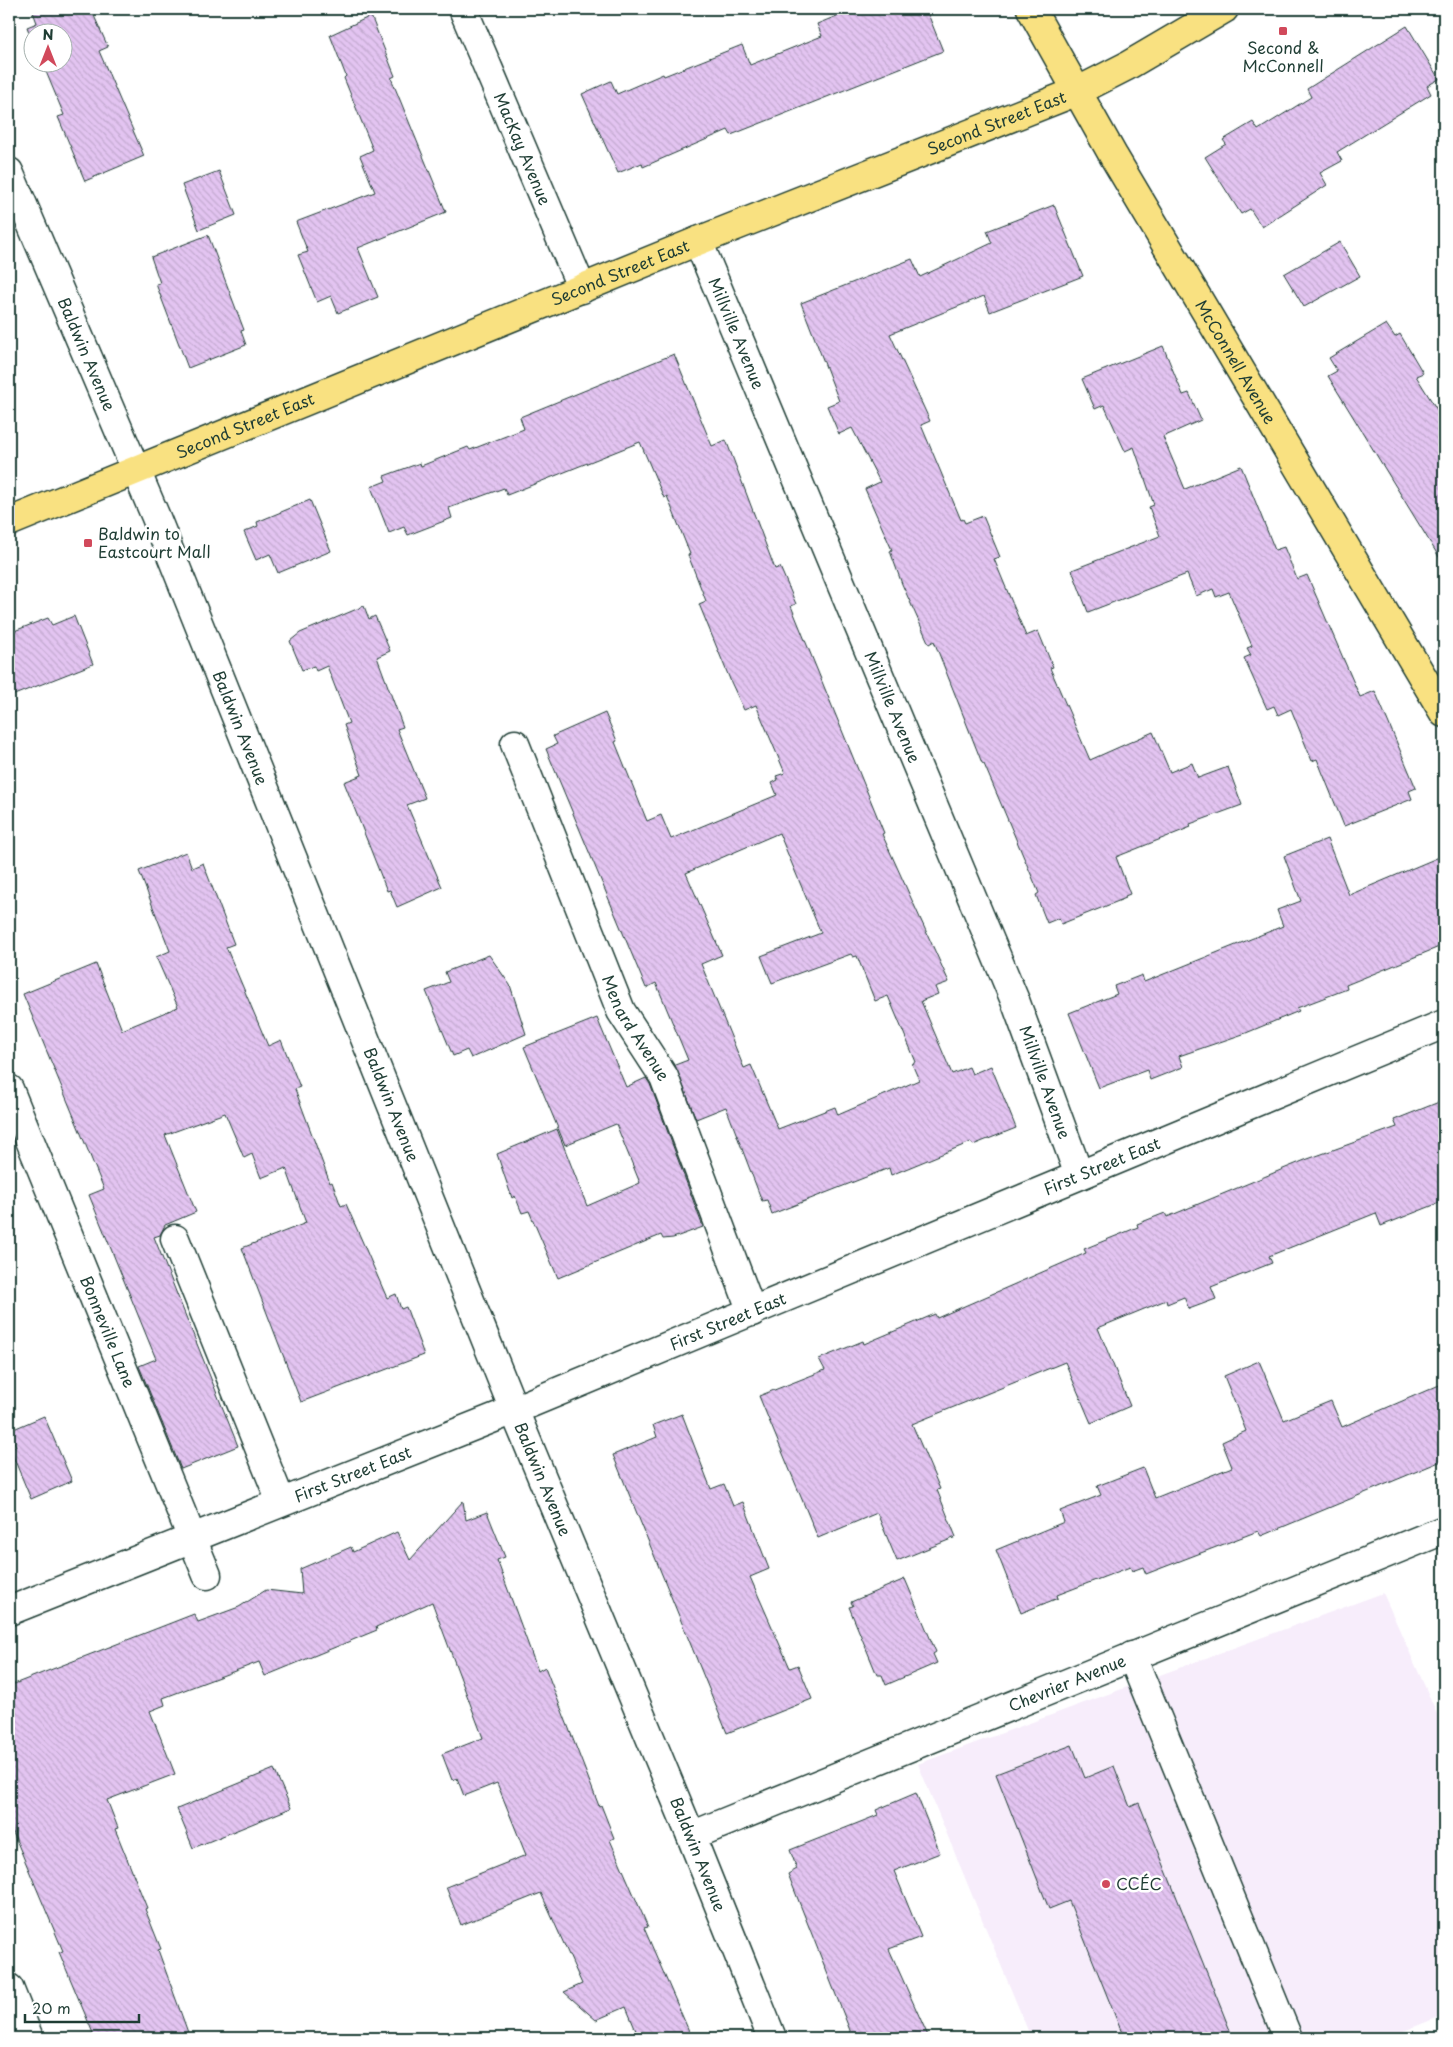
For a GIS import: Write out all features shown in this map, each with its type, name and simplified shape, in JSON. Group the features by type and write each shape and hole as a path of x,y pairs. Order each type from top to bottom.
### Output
{"main road":[{"name":"McConnell Avenue","path":"1031,9 1119,166 1444,713"},
{"name":"Second Street East","path":"9,522 698,242 1078,91 1127,66 1224,9"}],"street":[{"name":"MacKay Avenue","path":"463,9 582,290"},
{"name":"Baldwin Avenue","path":"9,172 137,471 514,1410 691,1836 772,2038"},
{"name":"Millville Avenue","path":"698,242 1016,1003 1079,1175"},
{"name":"Menard Avenue","path":"515,744 621,1011 664,1077 752,1312"},
{"name":"First Street East","path":"9,1611 514,1410 1444,1024"},
{"name":"Bonneville Lane","path":"9,1089 208,1575"},
{"path":"175,1239 281,1502"},
{"name":"Chevrier Avenue","path":"691,1836 1444,1530"},
{"path":"1132,1656 1288,2038"},
{"path":"9,1988 29,2038"}],"shaded area":[{"path":"1383,1593 1444,1729 1444,2015 1386,2038 1031,2038 918,1764"}],"building":[{"path":"32,9 91,9 108,47 99,51 144,156 85,181 58,117 64,115 46,72 72,72 72,22 37,22"},
{"path":"854,9 926,9 943,51 731,135 728,130 643,167 642,163 618,173 582,94 611,81 617,94 663,74 664,76 742,45 750,65 822,36 817,24"},
{"path":"371,16 395,76 391,78 446,212 358,248 378,297 338,313 331,296 317,302 298,255 308,252 296,222 375,192 360,156 373,150 344,78 346,76 330,35"},
{"path":"1407,26 1439,79 1427,86 1431,94 1337,152 1342,161 1320,173 1327,185 1262,227 1250,209 1241,214 1205,157 1226,144 1223,140 1253,122 1258,130 1311,97 1307,89"},
{"path":"219,171 236,215 199,230 182,185"},
{"path":"1054,205 1083,276 990,312 984,296 890,334 930,421 921,425 961,520 963,519 965,523 983,516 1000,557 994,559 1026,636 1038,631 1053,667 1050,668 1090,760 1153,732 1170,772 1192,763 1198,778 1228,767 1242,805 1190,824 1191,827 1116,857 1130,894 1125,896 1126,898 1061,924 1059,918 1047,923 1036,895 1039,893 982,763 934,641 929,644 902,584 890,551 892,550 865,489 880,482 852,428 839,434 827,406 839,401 801,303 912,259 920,277 992,243 987,231"},
{"path":"208,235 244,330 241,331 246,345 188,368 156,284 160,283 151,257"},
{"path":"1340,242 1360,276 1304,307 1284,274"},
{"path":"1386,324 1395,337 1400,334 1423,373 1416,376 1444,421 1444,565 1328,376 1337,371 1329,358"},
{"path":"1163,346 1183,395 1189,393 1201,420 1163,437 1185,489 1241,466 1275,550 1284,547 1297,579 1307,575 1360,697 1375,691 1416,788 1409,791 1412,799 1344,826 1317,759 1312,761 1291,709 1278,715 1274,706 1267,709 1244,658 1251,655 1247,648 1252,646 1229,592 1216,597 1213,589 1196,596 1187,574 1088,612 1072,570 1160,536 1149,507 1154,505 1134,447 1125,451 1104,405 1095,409 1082,379"},
{"path":"674,354 712,446 726,440 775,569 780,567 796,604 791,606 884,833 882,834 949,982 935,987 938,994 921,1001 952,1074 969,1067 972,1074 991,1066 1016,1128 973,1145 971,1142 891,1175 889,1168 772,1214 767,1200 762,1201 726,1107 696,1119 675,1065 688,1060 656,983 646,988 546,749 557,744 553,736 605,713 647,821 661,815 671,839 777,795 772,783 778,780 776,776 785,773 756,705 744,710 731,682 699,604 706,601 688,555 690,554 667,496 664,498 640,442 507,495 504,488 449,508 452,518 408,535 404,527 389,533 371,487 386,481 384,476 420,463 421,466 468,447 470,450 524,429 520,417","holes":["779,833 821,933 761,956 772,983 851,954 853,957 857,956 875,1001 888,996 916,1062 912,1064 919,1080 838,1115 835,1107 778,1129 751,1065 744,1068 701,964 722,955 686,873"]},
{"path":"310,500 331,551 278,573 270,554 256,560 244,532 258,526 257,522"},
{"path":"364,606 369,619 375,616 390,651 377,657 403,727 397,729 425,798 407,805 442,887 397,907 390,890 387,891 344,782 362,775 344,725 349,723 327,666 316,671 314,666 302,670 290,641 300,633"},
{"path":"74,616 93,664 9,697 9,633 48,618 52,625"},
{"path":"1327,839 1349,895 1444,855 1444,945 1346,985 1347,989 1297,1008 1299,1011 1246,1033 1179,1056 1183,1067 1150,1080 1147,1070 1099,1088 1069,1013 1117,994 1114,986 1142,975 1144,982 1283,926 1277,910 1301,901 1284,856"},
{"path":"186,852 192,868 203,863 234,944 226,947 268,1046 281,1040 300,1087 295,1089 330,1183 332,1182 341,1206 346,1204 387,1298 396,1294 401,1309 406,1307 424,1355 301,1402 242,1248 306,1223 286,1168 261,1178 252,1154 244,1158 225,1113 165,1135 196,1212 165,1225 160,1235 154,1237 238,1446 181,1469 139,1366 156,1359 89,1195 104,1189 23,994 96,964 122,1030 178,1007 156,957 170,951 139,871"},
{"path":"489,955 510,985 526,1034 471,1058 467,1050 453,1056 426,991 449,982 445,972"},
{"path":"597,1018 626,1087 646,1078 650,1084 703,1227 673,1238 663,1239 661,1235 558,1278 529,1211 522,1213 515,1196 512,1198 497,1154 557,1129 587,1206 640,1183 616,1124 565,1145 524,1047"},
{"path":"1444,1100 1444,1201 1381,1226 1376,1213 1269,1256 1272,1263 1211,1287 1216,1299 1189,1309 1184,1297 1167,1304 1166,1300 1098,1328 1130,1406 1091,1423 1065,1362 912,1424 940,1489 937,1490 956,1537 897,1561 877,1513 818,1538 759,1396 825,1370 819,1359 863,1341 864,1344 935,1314 937,1318 1086,1253 1084,1249 1138,1227 1137,1224 1165,1213 1167,1217 1305,1160 1397,1127 1394,1120"},
{"path":"1259,1361 1284,1420 1331,1401 1342,1427 1444,1383 1444,1460 1261,1536 1258,1531 1146,1574 1143,1567 1132,1571 1130,1567 1057,1595 1058,1598 1021,1613 996,1550 1064,1522 1060,1511 1101,1495 1097,1486 1143,1468 1155,1498 1232,1467 1222,1442 1246,1431 1224,1376"},
{"path":"682,1414 711,1489 724,1484 733,1506 743,1502 769,1569 750,1577 790,1668 798,1665 812,1699 727,1733 613,1455 657,1437 653,1425"},
{"path":"44,1416 72,1481 31,1499 10,1449 16,1446 9,1431"},
{"path":"463,1501 466,1520 487,1512 505,1557 497,1560 538,1671 545,1667 599,1806 601,1805 614,1838 610,1840 648,1927 644,1928 692,2038 639,2038 626,2007 596,2020 564,1992 582,1984 541,1893 461,1925 446,1887 526,1855 497,1783 464,1796 457,1778 452,1780 442,1754 483,1738 432,1602 376,1627 377,1630 265,1676 259,1662 163,1698 165,1705 150,1711 175,1774 107,1800 118,1828 115,1829 147,1908 145,1909 161,1949 158,1950 190,2038 95,2038 59,1952 63,1951 9,1823 9,1686 194,1614 198,1622 239,1607 266,1590 302,1594 300,1569 351,1547 353,1552 397,1532 410,1560"},
{"path":"905,1579 936,1652 933,1654 937,1663 886,1685 882,1675 877,1675 849,1607 853,1606 851,1602"},
{"name":"CCÉC","path":"1072,1745 1085,1778 1114,1766 1130,1807 1139,1803 1233,2038 1124,2038 1069,1901 1049,1909 996,1774"},
{"path":"274,1769 291,1808 193,1848 177,1809"},
{"path":"916,1793 940,1853 894,1871 921,1937 889,1949 929,2038 853,2038 788,1874 797,1869 790,1850 878,1815 876,1810"}],"place":[{"name":"Second & McConnell","path":"1283,31"},
{"name":"Baldwin to Eastcourt Mall","path":"88,543"},
{"name":"CCÉC","path":"1106,1884"}]}
